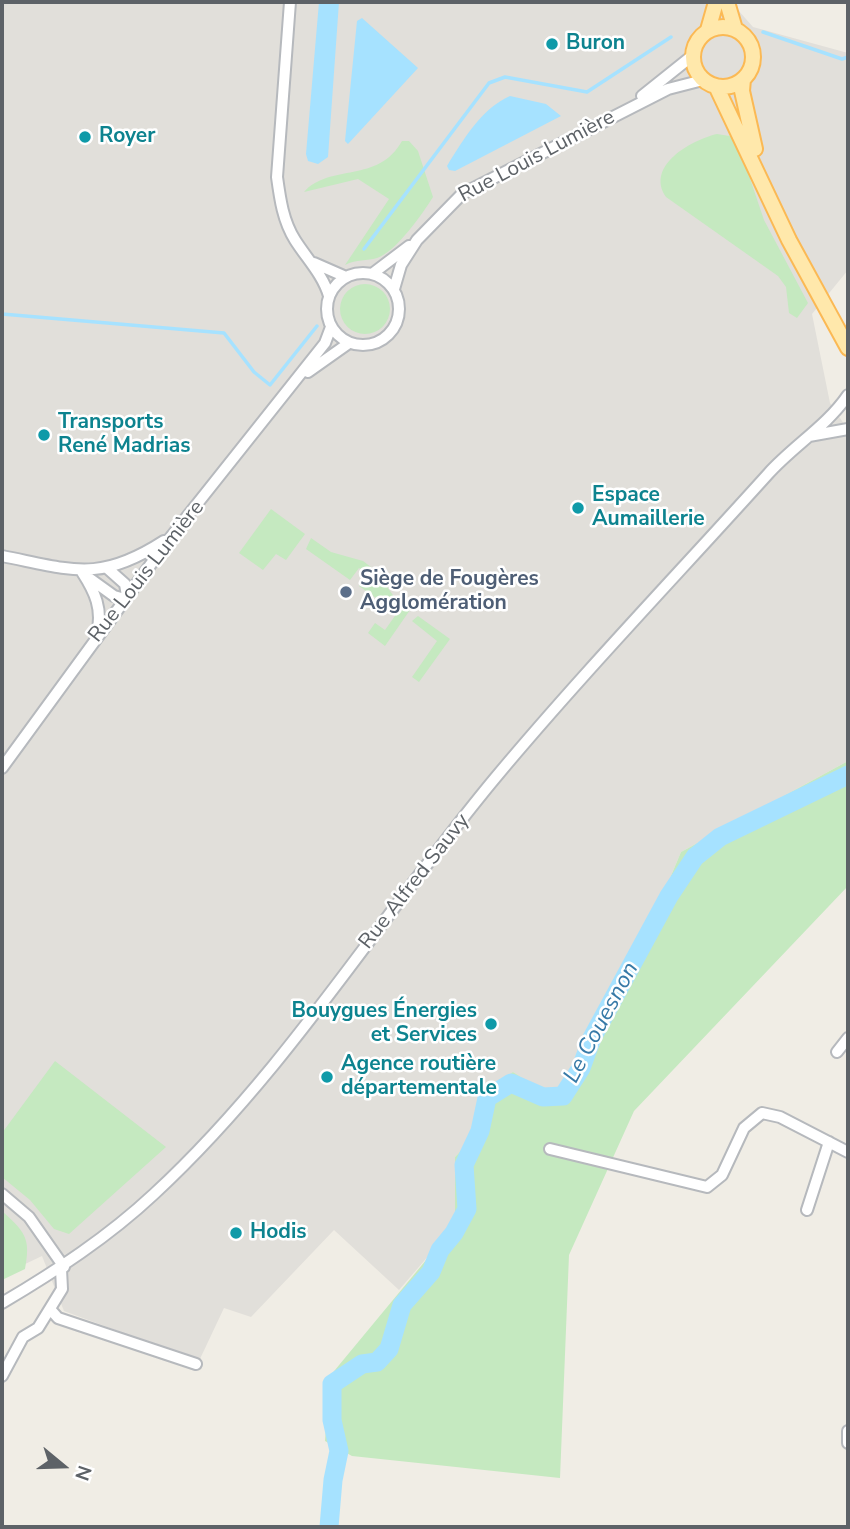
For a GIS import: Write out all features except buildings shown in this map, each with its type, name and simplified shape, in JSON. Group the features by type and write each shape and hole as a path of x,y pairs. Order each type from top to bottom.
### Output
{"main road":[{"path":"716,2 708,30 694,46 692,56 697,73 710,83 763,181 794,251 848,348"},
{"path":"727,2 735,29"},
{"path":"708,30 716,27 735,29 743,34 752,51 749,71 743,79 731,86 710,83"},
{"path":"743,79 744,99 763,181"}],"street":[{"path":"290,2 277,177 288,226 312,262 329,296 327,312 331,327 349,343 373,345 392,332 400,309 394,289 372,274 346,277 312,262"},
{"name":"Rue Louis Lumière","path":"629,107 692,56"},
{"name":"Rue Louis Lumière","path":"372,274 416,240 462,194 667,89 710,83"},
{"name":"Rue Louis Lumière","path":"394,289 401,265 416,240"},
{"path":"329,296 346,277"},
{"name":"Rue Louis Lumière","path":"2,768 170,538 325,343 331,327"},
{"name":"Rue Louis Lumière","path":"297,380 349,343"},
{"name":"Rue Alfred Sauvy","path":"2,1303 62,1268 153,1195 224,1124 300,1032 496,778 777,463 839,408 848,395"},
{"path":"808,436 848,429"},
{"path":"2,556 82,572 107,568 141,556 170,538"},
{"path":"82,572 114,596 126,597 125,584 107,568"},
{"path":"82,572 99,604 96,638"},
{"path":"836,1052 848,1038"},
{"path":"550,1149 707,1187 722,1175 744,1128 762,1113 780,1117 848,1152"},
{"path":"807,1210 829,1142"},
{"path":"2,1194 29,1217 62,1268 62,1289 38,1328 23,1337 2,1376"},
{"path":"50,1309 58,1318 196,1364"},
{"path":"848,1431 848,1443"}],"shaded area":[{"path":"2,2 731,2 753,27 848,53 848,270 812,314 830,403 848,430 848,761 681,852 597,1051 578,1061 567,1090 555,1100 513,1072 480,1131 455,1157 455,1225 399,1290 334,1230 251,1317 224,1308 199,1361 64,1311 42,1256 2,1275"}],"green space":[{"path":"717,134 736,137 764,220 808,303 797,318 789,313 786,287 778,276 666,197 661,186 661,175 674,156 695,142"},
{"path":"402,141 409,141 418,151 433,197 392,248 377,258 345,265 389,199 358,179 304,192 327,178 380,163 392,154"},
{"path":"355,285 375,285 389,299 389,319 375,333 355,333 341,319 341,299"},
{"path":"271,509 305,534 286,560 276,554 263,570 239,553"},
{"path":"311,538 331,552 363,561 375,570 395,598 410,610 385,646 368,633 375,623 385,630 397,613 359,586 366,573 359,568 350,580 306,549"},
{"path":"418,616 450,639 419,682 412,677 437,641 412,621"},
{"path":"848,761 848,886 634,1111 569,1255 560,1478 352,1456 325,1441 330,1376 455,1225 455,1157 480,1131 480,1097 513,1072 555,1099 566,1090 578,1061 597,1051 681,852"},
{"path":"55,1061 166,1147 69,1234 54,1229 30,1200 2,1177 2,1133"},
{"path":"2,1211 21,1230 27,1250 25,1269 2,1280"}],"water":[{"path":"319,2 339,2 328,157 318,164 308,161 306,154"},
{"path":"362,18 418,68 348,144 345,141 357,21"},
{"path":"510,96 546,104 561,116 455,171 449,170 447,166 474,126 491,108"}],"waterway":[{"path":"763,32 842,59 848,57"},
{"path":"364,249 489,83 505,77 587,92 671,37"},
{"path":"2,314 224,333 254,372 270,385 317,326"},
{"name":"Le Couesnon","path":"329,1527 333,1480 339,1451 332,1420 332,1384 362,1364 377,1362 389,1349 402,1305 431,1272 440,1250 454,1233 467,1209 464,1165 480,1131 487,1098 511,1083 543,1097 563,1096 581,1068 592,1038 669,896 695,857 720,837 848,775"}],"place":[{"name":"Buron","path":"552,44"},
{"name":"Royer","path":"85,137"},
{"name":"Transports René Madrias","path":"44,435"},
{"name":"Espace Aumaillerie","path":"578,508"},
{"name":"Siège de Fougères Agglomération","path":"346,592"},
{"name":"Bouygues Énergies et Services","path":"491,1024"},
{"name":"Agence routière départementale","path":"327,1077"},
{"name":"Hodis","path":"236,1233"}]}
